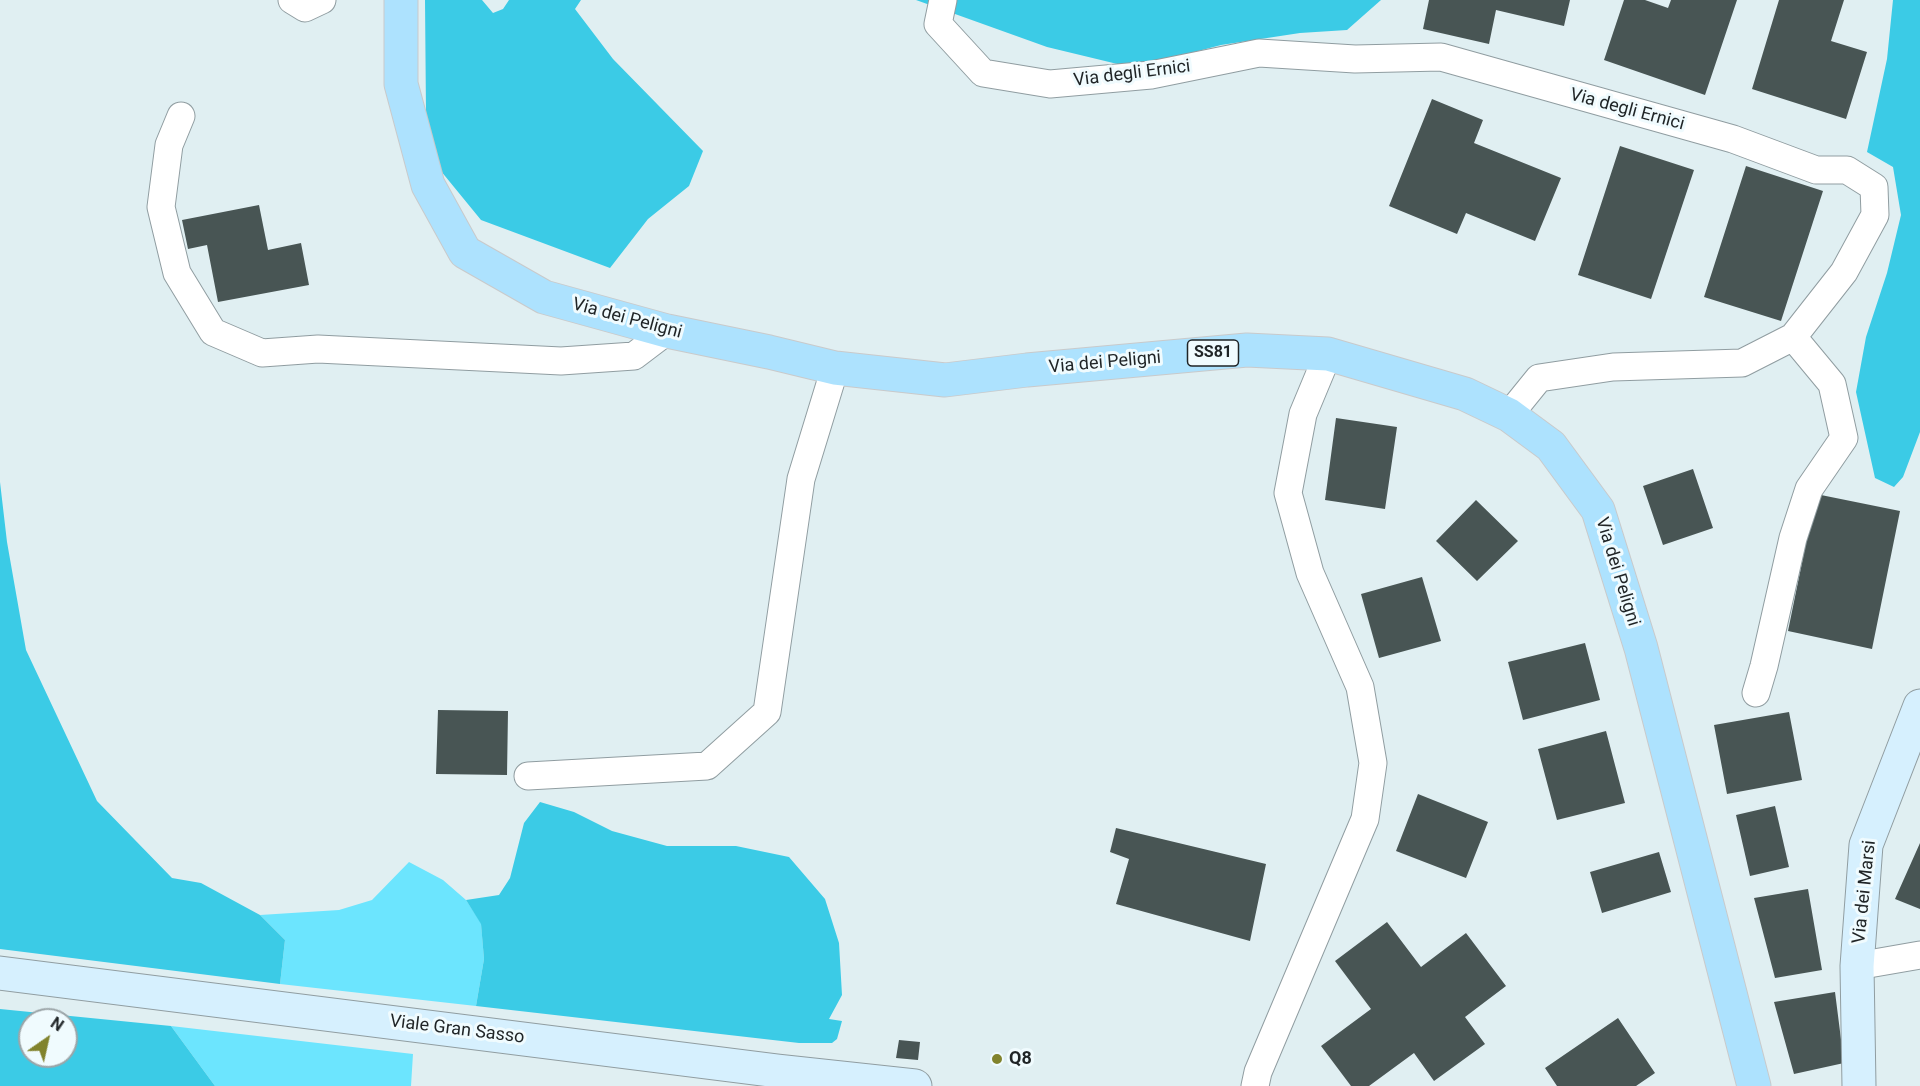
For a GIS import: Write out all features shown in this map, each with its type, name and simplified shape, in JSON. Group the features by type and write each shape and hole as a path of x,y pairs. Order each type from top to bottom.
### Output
{"main road":[{"name":"Via dei Peligni","path":"401,0 401,84 428,186 465,252 544,297 667,331 835,368 945,380 1027,370 1247,350 1328,354 1465,393 1509,415 1551,446 1598,510 1641,648 1754,1086"},
{"name":"Via dei Marsi","path":"1859,1086 1857,966 1866,845 1920,706"},
{"name":"Viale Gran Sasso","path":"0,973 654,1054 719,1074 915,1086"}],"street":[{"path":"292,0 305,8 322,0"},
{"name":"Via degli Ernici","path":"943,0 938,24 983,73 1050,84 1151,75 1259,53 1355,58 1441,57 1733,140 1816,170 1847,170 1874,187 1875,215 1844,272 1793,338 1742,363 1613,367 1539,378 1509,415"},
{"path":"180,116 169,145 161,207 177,273 213,332 262,353 318,349 561,361 634,356 667,331"},
{"path":"1756,693 1793,538 1809,489 1844,438 1832,384 1793,338"},
{"path":"1254,1086 1257,1072 1365,819 1373,763 1360,687 1310,573 1288,493 1304,414 1328,354"},
{"path":"528,776 707,766 767,712 801,479 835,368"},
{"path":"1857,966 1920,955"}],"shaded area":[{"path":"425,0 482,0 493,13 503,9 509,0 581,0 575,9 613,59 703,151 689,186 648,219 610,268 481,220 436,165 426,114"},
{"path":"916,0 1381,0 1347,30 1300,33 1221,45 1134,68 1047,47"},
{"path":"1893,0 1920,0 1920,432 1903,477 1894,487 1875,478 1856,392 1866,337 1887,273 1901,215 1893,167 1867,152 1887,59"},
{"path":"0,482 7,542 26,650 97,801 172,878 201,883 260,915 285,940 280,984 0,949"},
{"path":"540,802 574,812 612,831 667,846 736,846 789,857 825,899 839,943 842,995 829,1019 842,1021 837,1039 832,1043 799,1043 476,1006 484,959 481,924 466,900 499,895 510,878 524,823"},
{"path":"409,862 443,880 466,900 481,923 484,959 476,1006 280,984 285,940 260,915 339,910 372,900"},
{"path":"0,1009 18,1011 18,1068 78,1068 78,1017 171,1026 215,1086 0,1086"},
{"path":"171,1026 413,1054 411,1086 215,1086"}],"building":[{"path":"1429,0 1570,0 1564,26 1496,10 1489,44 1423,29"},
{"path":"1624,0 1645,0 1668,8 1671,0 1737,0 1705,95 1604,60"},
{"path":"1779,0 1844,0 1831,41 1867,52 1846,119 1752,89"},
{"path":"1432,99 1483,120 1474,143 1561,178 1535,241 1466,213 1457,234 1389,206"},
{"path":"1620,146 1694,170 1651,299 1578,275"},
{"path":"1746,166 1823,191 1781,321 1704,297"},
{"path":"259,205 268,250 301,243 309,285 218,302 207,245 188,249 182,220"},
{"path":"1336,418 1397,427 1385,509 1325,500"},
{"path":"1693,469 1713,528 1663,545 1643,486"},
{"path":"1816,494 1900,511 1872,649 1788,631"},
{"path":"1476,500 1518,541 1477,581 1436,541"},
{"path":"1422,577 1441,641 1379,658 1361,594"},
{"path":"1585,643 1600,700 1523,720 1508,662"},
{"path":"438,710 508,711 507,775 436,774"},
{"path":"1789,712 1802,780 1727,794 1714,725"},
{"path":"1606,731 1625,803 1557,820 1538,749"},
{"path":"1418,794 1488,822 1466,878 1396,851"},
{"path":"1775,806 1789,867 1750,876 1736,815"},
{"path":"1116,828 1266,864 1250,941 1116,904 1129,859 1110,852"},
{"path":"1920,843 1920,909 1895,899"},
{"path":"1659,852 1671,892 1602,913 1590,872"},
{"path":"1808,889 1822,970 1775,978 1754,898"},
{"path":"1387,922 1421,967 1466,933 1506,986 1465,1017 1485,1044 1434,1081 1414,1053 1369,1086 1351,1086 1321,1046 1371,1009 1335,961"},
{"path":"1835,992 1844,1063 1794,1074 1774,1002"},
{"path":"1618,1018 1655,1073 1636,1086 1557,1086 1545,1068"},
{"path":"899,1040 920,1042 918,1060 896,1058"}],"place":[{"name":"Q8","path":"997,1059"}]}
